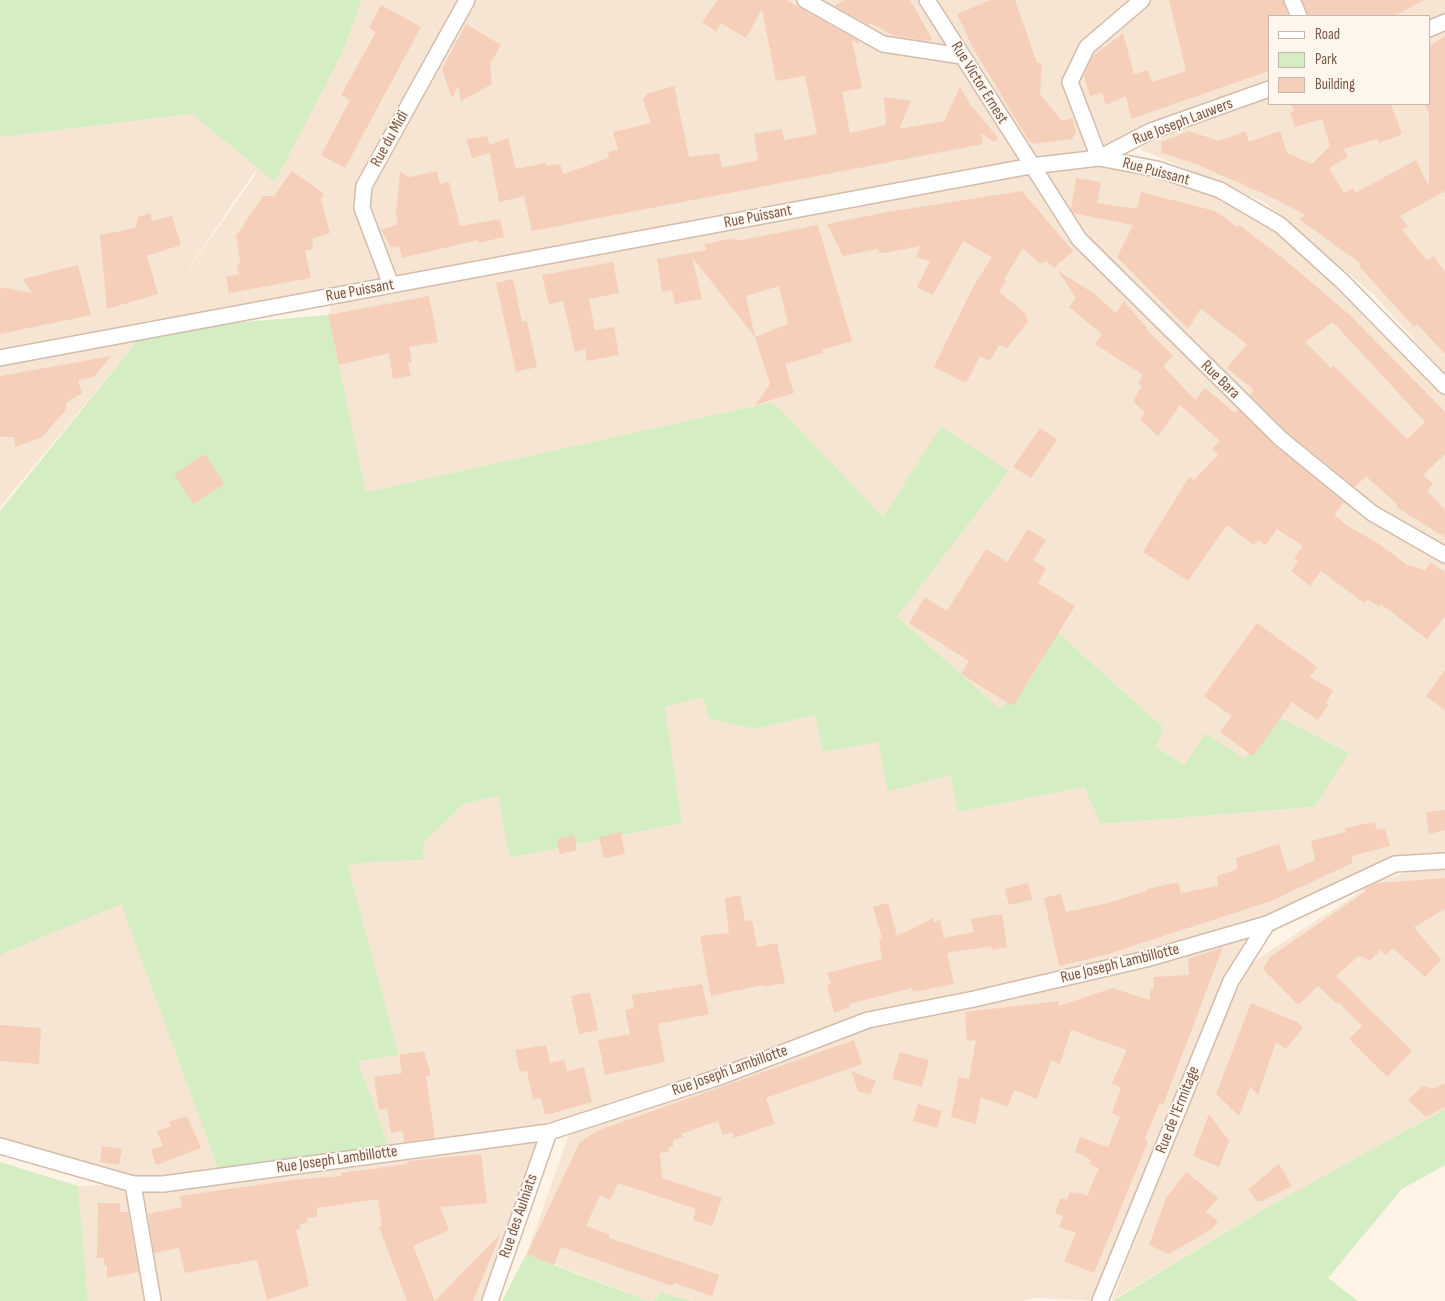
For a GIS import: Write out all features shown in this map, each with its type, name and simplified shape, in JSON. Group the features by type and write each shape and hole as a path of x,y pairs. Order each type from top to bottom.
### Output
{"street":[{"name":"Rue du Midi","path":"391,285 362,208 364,186 467,0"},
{"path":"805,0 882,44 962,56"},
{"name":"Rue Victor Ernest","path":"926,0 1031,166"},
{"path":"1099,158 1070,82 1087,47 1142,0"},
{"path":"1292,0 1299,15"},
{"path":"1430,29 1445,22"},
{"name":"Rue Joseph Lauwers","path":"1099,158 1151,130 1268,89"},
{"name":"Rue Puissant","path":"0,358 1031,166 1099,158 1157,169 1220,190 1280,225 1342,281 1445,386"},
{"name":"Rue Bara","path":"1031,166 1079,238 1281,439 1372,513 1445,555"},
{"name":"Rue Joseph Lambillotte","path":"0,1146 133,1184 163,1184 549,1132 719,1077 868,1020 974,999 1146,959 1267,924 1395,864 1445,861"},
{"name":"Rue de l'Ermitage","path":"1100,1301 1231,982 1267,924"},
{"name":"Rue des Aulniats","path":"490,1301 549,1132"},
{"path":"133,1184 152,1301"}],"shaded area":[{"path":"362,0 927,0 940,21 931,0 1445,0 1445,374 1374,295 1264,202 1140,149 1166,126 1151,131 1099,158 1195,182 1302,245 1445,386 1445,1109 1268,1207 1112,1300 1225,1011 1252,963 1375,882 1442,862 1416,863 1267,924 1227,935 1257,939 1231,981 1100,1301 1034,1298 1023,1301 693,1301 661,1293 653,1301 648,1301 527,1253 573,1123 549,1132 490,1301 88,1301 78,1186 213,1180 472,1143 391,1153 358,1061 399,1054 348,866 370,862 423,860 424,842 464,804 498,796 511,858 682,823 665,707 703,697 709,719 755,729 816,715 823,752 878,742 889,792 950,775 958,812 1084,787 1102,824 1314,807 1349,753 1279,716 1244,760 1205,733 1186,765 1156,747 1164,728 1056,631 1001,710 897,617 1009,471 941,428 883,518 773,402 366,492 328,315 335,296 142,335 145,331 0,355 0,137 192,114 260,165 275,181 342,53","holes":["1091,159 1035,172 1032,166","257,168 254,177 188,270 188,269","1217,374 1310,461 1303,457"]},
{"path":"142,335 0,507 0,358"},
{"path":"121,903 221,1176 121,1181 0,1146 0,955"}],"green space":[{"path":"0,0 362,0 342,53 275,182 192,114 0,137"},
{"path":"328,315 366,492 773,402 883,517 941,427 1009,471 897,617 1001,710 1056,631 1164,728 1156,747 1185,765 1205,733 1244,759 1278,716 1349,753 1314,807 1101,824 1084,787 958,812 950,775 888,792 878,742 823,752 815,715 755,729 709,719 703,697 665,707 682,823 510,858 498,796 464,804 424,842 423,860 370,862 348,866 399,1055 358,1061 391,1153 221,1176 121,904 0,955 0,511 146,330"},
{"path":"1445,1109 1445,1165 1402,1189 1328,1278 1358,1301 1112,1301 1268,1207"},
{"path":"0,1162 78,1186 88,1301 0,1301"},
{"path":"527,1253 554,1265 648,1301 502,1301"},
{"path":"661,1293 693,1301 653,1301"}],"building":[{"path":"718,0 786,0 859,41 858,44 852,40 862,88 842,92 850,133 886,125 884,97 911,101 899,129 944,121 960,87 970,104 998,138 994,142 981,133 983,144 532,231 524,196 499,202 490,153 472,158 466,139 487,136 489,145 508,138 516,169 546,163 546,166 560,164 563,174 609,158 608,152 618,149 613,132 651,123 643,100 647,94 674,86 689,157 719,153 722,168 758,160 754,134 782,129 784,140 817,134 805,76 776,81 762,9 746,38 721,23 716,32 702,22"},
{"path":"844,0 910,0 932,39 929,41 895,36 870,23 869,25 834,6"},
{"path":"991,0 1015,0 1037,63 1042,63 1040,94 1062,121 1072,118 1076,132 1072,139 1034,144 1029,141 974,50 957,14"},
{"path":"1169,0 1283,0 1289,15 1268,15 1268,71 1131,119 1126,96 1106,105 1102,93 1090,96 1084,76 1092,57 1123,33 1134,74 1148,70 1152,82 1186,71"},
{"path":"1302,0 1424,0 1396,15 1308,15"},
{"path":"381,5 421,27 345,168 321,155 350,100 341,95 376,32 369,28"},
{"path":"466,24 501,45 490,64 492,84 461,101 458,86 452,98 442,69"},
{"path":"1445,36 1445,191 1400,216 1408,226 1402,230 1427,260 1434,256 1445,273 1445,354 1417,324 1414,327 1359,266 1361,264 1299,219 1306,215 1271,197 1196,164 1162,153 1161,142 1189,131 1219,141 1245,131 1249,142 1280,131 1287,153 1312,164 1330,146 1322,119 1295,127 1290,112 1294,111 1291,105 1391,105 1402,134 1379,143 1377,139 1344,149 1348,157 1329,168 1344,193 1353,188 1355,193 1416,160 1429,187 1429,114 1424,105 1430,105 1430,45"},
{"path":"292,171 324,194 321,199 330,233 312,239 313,249 305,251 311,278 229,293 226,277 239,274 237,265 240,264 236,236 263,196 274,196"},
{"path":"437,171 440,184 449,182 460,226 500,219 504,237 478,243 478,240 402,258 399,246 392,248 381,230 398,224 396,214 400,172 409,177"},
{"path":"1076,178 1101,182 1097,203 1137,209 1141,192 1215,211 1237,227 1239,225 1284,259 1350,315 1445,412 1445,454 1423,475 1433,484 1427,491 1445,510 1445,537 1396,507 1398,505 1366,476 1355,487 1287,432 1250,395 1254,390 1227,368 1247,344 1201,309 1188,329 1117,257 1133,225 1073,213 1071,209","holes":["1333,322 1425,422 1407,439 1333,365 1331,368 1305,342"]},
{"path":"1022,191 1073,251 1054,268 1047,261 1040,264 1023,248 1004,279 1006,280 999,292 1025,313 1028,322 1007,348 999,345 990,361 980,356 966,383 934,367 973,287 992,257 963,241 933,295 917,287 930,261 916,257 921,246 883,253 879,253 878,249 843,256 827,224 888,212"},
{"path":"150,213 152,221 172,216 181,245 147,256 158,294 107,309 100,235 135,228 138,217"},
{"path":"818,225 852,341 822,350 823,353 785,364 794,393 755,405 770,384 755,337 692,257 702,299 675,304 672,290 662,292 657,259 707,250 704,244 735,238 736,241","holes":["779,286 788,324 755,337 746,296"]},
{"path":"613,262 619,293 589,299 595,330 614,327 619,355 587,361 585,349 575,352 563,301 549,304 542,275"},
{"path":"78,265 91,315 0,334 0,287 32,293 23,279"},
{"path":"1058,271 1093,293 1116,313 1124,301 1146,329 1173,356 1163,366 1195,400 1205,388 1235,413 1238,409 1275,446 1344,502 1334,515 1348,526 1379,544 1407,565 1425,570 1431,563 1445,572 1445,616 1427,639 1381,604 1379,607 1367,599 1364,603 1321,571 1310,586 1291,571 1298,561 1294,558 1303,546 1277,529 1266,545 1258,540 1254,545 1227,525 1188,581 1143,552 1189,477 1194,480 1218,455 1212,449 1220,441 1180,405 1158,436 1140,419 1145,413 1133,401 1142,386 1138,383 1143,375 1095,344 1102,334 1069,307 1076,298"},
{"path":"513,279 522,322 527,321 537,367 516,372 496,283"},
{"path":"429,296 438,342 409,347 412,362 408,363 411,376 393,379 389,353 339,365 328,315"},
{"path":"111,356 94,377 78,380 82,393 66,403 66,410 41,438 15,447 14,437 0,437 0,376"},
{"path":"1040,428 1057,440 1031,478 1013,467"},
{"path":"205,454 224,484 193,504 174,474"},
{"path":"1028,529 1046,540 1033,560 1046,568 1038,583 1075,606 1013,706 961,674 969,661 909,623 925,597 947,611 986,549 1007,562"},
{"path":"1257,623 1317,667 1310,677 1333,690 1326,703 1329,704 1318,720 1292,702 1253,756 1220,732 1232,716 1204,696"},
{"path":"1445,670 1445,710 1426,696"},
{"path":"1445,810 1445,830 1429,834 1426,812"},
{"path":"1375,822 1377,830 1385,828 1390,846 1352,856 1352,863 1271,901 1105,955 1059,966 1044,898 1061,894 1066,912 1108,903 1147,891 1147,889 1174,883 1179,884 1181,893 1218,886 1217,876 1237,869 1236,858 1279,844 1288,872 1315,860 1311,841 1346,832 1345,828"},
{"path":"621,832 625,854 604,858 599,837"},
{"path":"574,835 577,850 560,854 557,839"},
{"path":"1445,878 1445,909 1414,927 1441,960 1425,977 1393,948 1386,955 1381,950 1370,960 1359,956 1336,976 1412,1051 1387,1077 1349,1039 1362,1026 1338,1002 1337,1004 1318,986 1298,1005 1263,969 1270,957 1366,891 1364,889 1377,883"},
{"path":"1028,883 1032,900 1009,905 1005,889"},
{"path":"740,895 745,921 752,920 757,947 777,943 785,983 763,987 763,985 711,996 700,936 729,933 725,898"},
{"path":"888,903 897,936 933,918 934,922 940,920 944,938 974,932 971,919 1002,914 1007,947 992,950 991,946 947,953 954,984 913,992 912,988 849,1004 850,1007 834,1013 827,985 831,984 827,973 882,959 879,939 882,938 873,907"},
{"path":"1223,947 1163,1105 1160,1103 1145,1138 1142,1136 1148,1142 1094,1273 1064,1261 1076,1233 1059,1227 1063,1216 1055,1213 1061,1198 1067,1200 1070,1192 1076,1194 1077,1192 1087,1196 1099,1168 1089,1164 1091,1160 1075,1152 1080,1137 1108,1147 1120,1117 1112,1113 1121,1088 1112,1083 1127,1050 1071,1030 1060,1064 1051,1061 1037,1099 1014,1090 1008,1107 981,1097 976,1124 951,1117 959,1077 969,1079 976,1040 967,1041 965,1012 1059,1001 1059,1006 1112,988 1150,1000 1150,989 1154,989 1153,977 1189,975 1188,959"},
{"path":"702,984 709,1014 658,1024 665,1062 605,1075 598,1040 630,1034 625,1010 634,1008 632,995"},
{"path":"590,992 598,1030 579,1034 571,996"},
{"path":"1251,1003 1297,1022 1303,1028 1286,1049 1276,1042 1258,1095 1250,1087 1239,1116 1216,1094"},
{"path":"0,1025 41,1028 39,1064 0,1061"},
{"path":"854,1040 862,1064 766,1098 775,1124 734,1138 732,1132 723,1135 718,1121 681,1134 683,1137 673,1140 673,1147 668,1147 669,1152 660,1153 662,1178 722,1198 712,1226 693,1220 696,1209 618,1183 610,1200 600,1195 586,1226 609,1234 609,1238 719,1275 712,1296 674,1283 672,1286 561,1247 554,1265 527,1254 580,1142 599,1130"},
{"path":"546,1045 550,1063 564,1060 567,1071 584,1067 592,1102 545,1115 541,1098 533,1100 527,1071 520,1072 515,1050"},
{"path":"424,1051 431,1075 426,1076 435,1138 404,1142 403,1131 391,1133 387,1108 379,1110 374,1077 402,1073 399,1055"},
{"path":"900,1052 929,1060 922,1087 892,1079"},
{"path":"851,1071 876,1081 870,1095 858,1091"},
{"path":"1445,1083 1445,1107 1426,1117 1408,1100 1423,1086 1434,1089"},
{"path":"918,1104 942,1111 937,1128 913,1121"},
{"path":"1209,1114 1229,1141 1219,1167 1193,1156"},
{"path":"187,1116 201,1148 156,1165 151,1150 163,1146 157,1131 171,1126 169,1122"},
{"path":"102,1146 122,1149 119,1165 100,1162"},
{"path":"481,1154 487,1203 440,1207 449,1230 413,1246 435,1301 407,1301 379,1227 382,1226 378,1199 317,1208 317,1217 307,1218 307,1223 300,1224 301,1229 296,1230 309,1286 267,1300 257,1260 185,1273 179,1248 154,1253 148,1214 182,1207 180,1196 292,1180 342,1176 341,1173 408,1164 407,1161"},
{"path":"1279,1164 1292,1186 1262,1201 1257,1201 1248,1189"},
{"path":"1186,1172 1218,1198 1206,1212 1218,1221 1212,1229 1169,1254 1149,1245 1166,1198"},
{"path":"98,1203 120,1203 120,1212 128,1212 139,1272 107,1278 107,1265 104,1265 104,1258 97,1258"},
{"path":"501,1233 473,1301 435,1301"}]}
